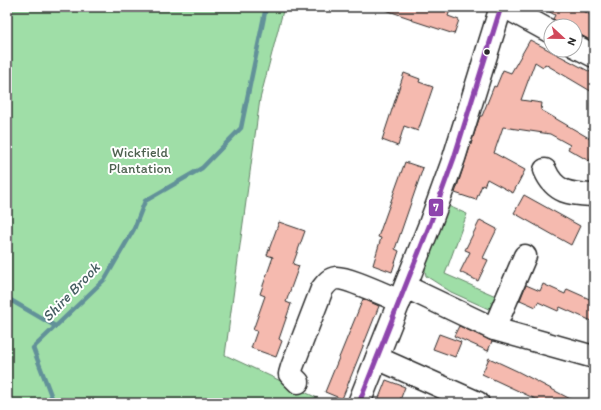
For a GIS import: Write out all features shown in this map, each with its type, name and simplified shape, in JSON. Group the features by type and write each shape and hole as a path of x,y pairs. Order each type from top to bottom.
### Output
{"street":[{"path":"359,403 403,294 454,158 501,7 511,10 543,28"},
{"path":"583,50 594,56"},
{"path":"545,170 548,177 557,187 570,194 594,195"},
{"path":"494,329 525,256"},
{"path":"298,382 290,374 292,367 322,290 329,280 337,278 403,294 494,329 594,356"},
{"path":"377,358 478,403"}],"green space":[{"name":"Wickfield Plantation","path":"7,7 284,7 260,99 225,355 328,403 7,403"},
{"path":"446,205 467,214 445,274 498,297 493,311 451,292 426,276 424,265"}],"building":[{"path":"384,7 451,7 448,16 459,20 454,34 411,20 412,19 383,9"},
{"path":"541,7 577,7 594,17 594,42 583,36 583,18 554,18 555,15"},
{"path":"530,40 543,47 543,58 564,58 594,74 594,93 545,64 543,67 535,62 521,100 542,103 541,110 594,141 594,153 589,161 568,149 570,145 550,134 503,127 494,153 525,170 513,193 487,179 484,186 482,185 476,200 455,193 480,116 482,116 494,86 496,87 503,70 511,73"},
{"path":"404,73 420,79 419,82 433,87 418,131 404,126 398,146 382,140"},
{"path":"405,162 423,168 395,249 399,251 392,272 373,265 381,238 378,237"},
{"path":"524,195 580,226 571,245 514,213"},
{"path":"480,220 497,229 483,258 488,260 478,281 460,272 470,252 465,250"},
{"path":"279,222 305,231 293,264 299,266 286,302 291,304 279,339 282,341 276,357 251,348 257,331 253,330 265,296 260,294 273,257 267,255"},
{"path":"543,284 565,294 567,289 594,301 594,322 560,307 558,311 538,302 536,307 520,300 526,285 540,291"},
{"path":"363,299 379,306 342,399 325,392"},
{"path":"459,326 492,341 488,351 454,336"},
{"path":"439,334 461,342 455,357 433,349"},
{"path":"489,358 578,403 544,403 482,374"},
{"path":"386,380 405,387 399,403 377,403"}],"waterway":[{"name":"Shire Brook","path":"54,403 33,348 105,279 134,229 145,201 202,168 241,128 266,7"},
{"path":"7,298 55,326"}],"transit line":[{"name":"7","path":"359,403 430,224 454,158 501,7"}]}
